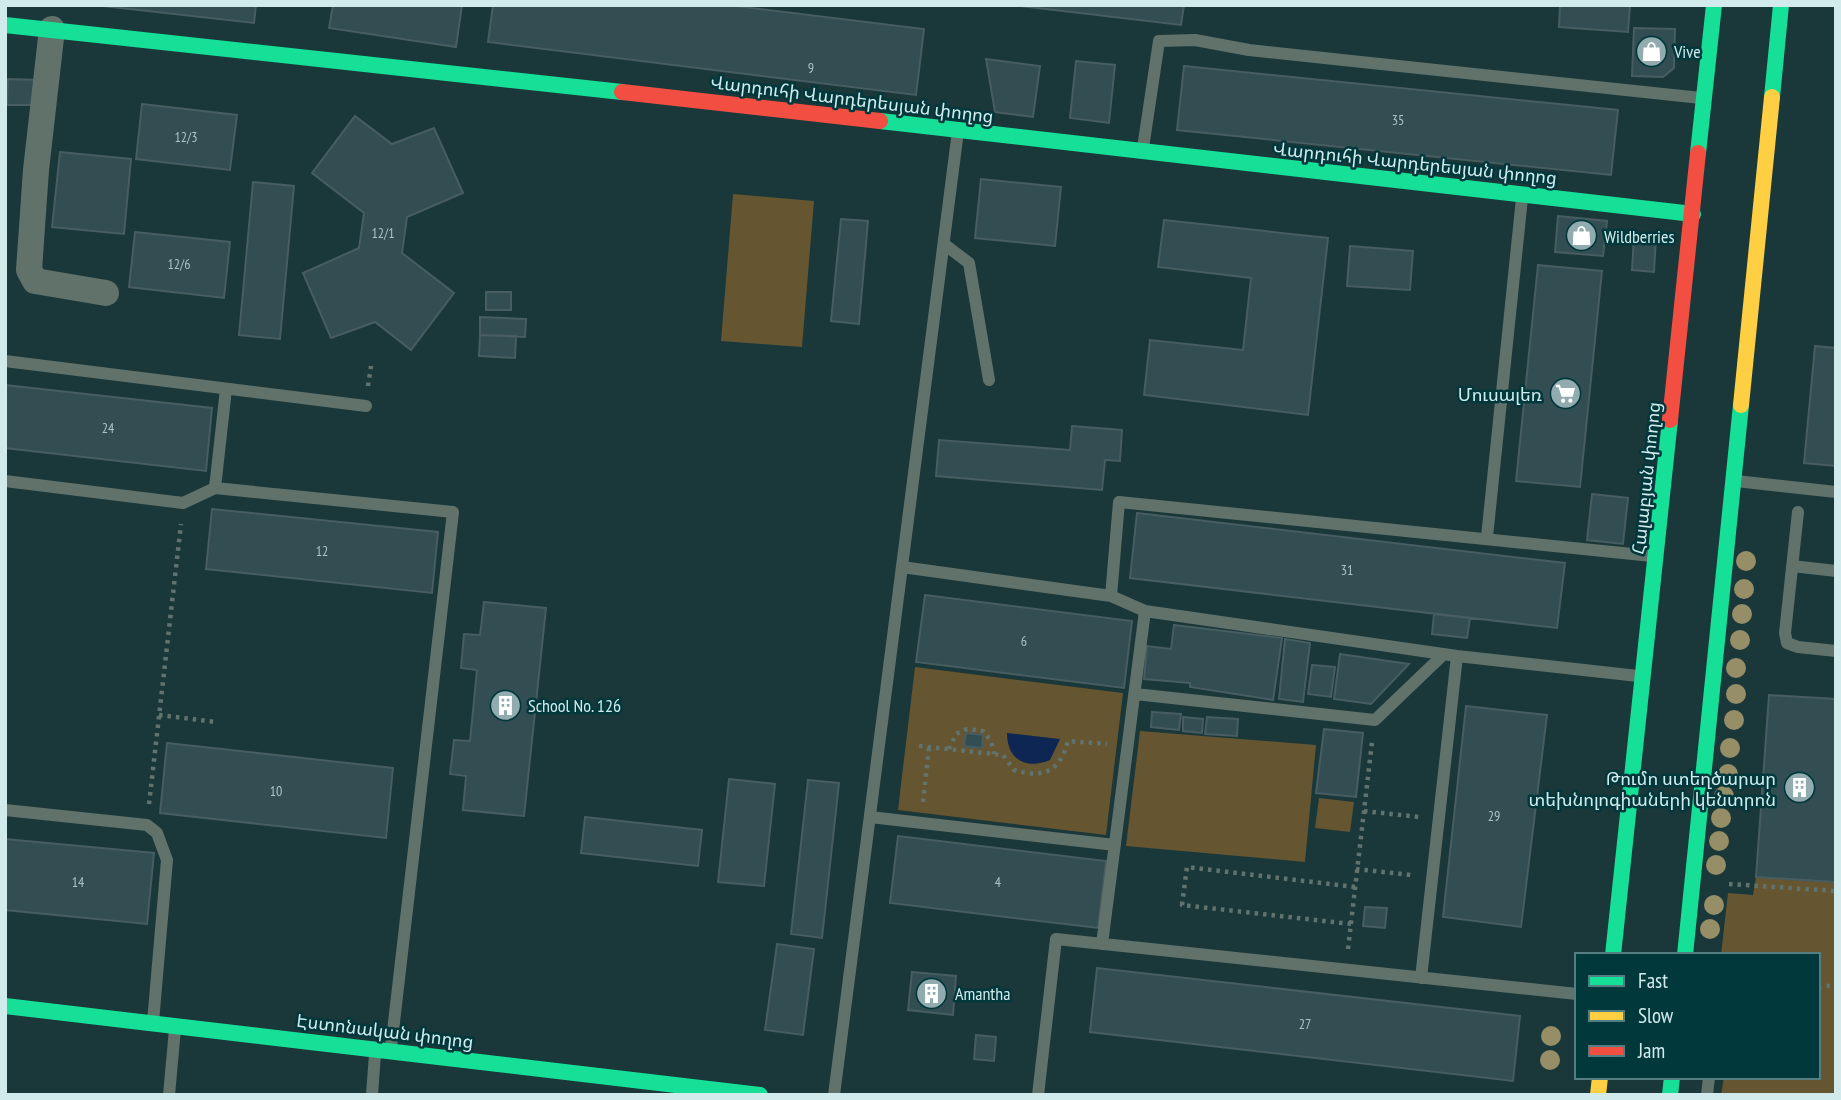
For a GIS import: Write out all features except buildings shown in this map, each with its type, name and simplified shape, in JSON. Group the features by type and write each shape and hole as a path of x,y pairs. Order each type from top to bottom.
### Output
{"street":[{"name":"Հալաբյան փողոց","path":"1613,953 1714,5"},
{"path":"1685,953 1781,5"},
{"name":"Վարդուհի Վարդերեսյան փողոց","path":"5,25 1693,214"},
{"path":"52,29 36,170 29,270 35,281 106,293"},
{"name":"Էստոնական փողոց","path":"5,1006 760,1095"}],"lane":[{"path":"1143,152 1159,41 1195,40 1263,51 1705,98"},
{"path":"834,1095 958,131"},
{"path":"1487,537 1522,194"},
{"path":"944,244 969,262 989,380"},
{"path":"5,362 366,406"},
{"path":"215,488 226,389"},
{"path":"5,481 183,503 215,488 453,512 383,1051 372,1095"},
{"path":"1732,481 1836,492"},
{"path":"1111,596 1119,502 1657,556"},
{"path":"1798,512 1785,633 1787,643 1797,647 1836,651"},
{"path":"1792,565 1836,570"},
{"path":"902,566 1111,596 1145,611 1451,655 1644,677"},
{"path":"1102,944 1145,611"},
{"path":"1135,694 1375,720 1451,655"},
{"path":"1420,978 1439,819 1451,655"},
{"path":"5,810 147,825 157,833 167,860 153,1024"},
{"path":"870,817 1115,845"},
{"path":"1038,1095 1056,939 1575,994"},
{"path":"169,1095 175,1026"}],"path":[{"path":"147,825 183,503"},
{"path":"159,715 216,722"},
{"path":"1345,969 1375,720"},
{"path":"949,750 956,734 967,729 983,731 991,741 994,754"},
{"path":"919,746 1003,755 1014,770 1031,775 1048,771 1063,760 1068,741 1128,746"},
{"path":"921,822 929,747"},
{"path":"1364,811 1439,819"},
{"path":"1351,924 1182,905 1187,867 1355,887"},
{"path":"1356,870 1432,877"},
{"path":"1729,884 1836,891"}],"shaded area":[{"path":"733,194 814,201 802,347 721,341"},
{"path":"915,667 1123,693 1106,835 898,810"},
{"path":"1140,731 1316,745 1305,862 1126,846"},
{"path":"1319,798 1354,802 1350,832 1315,828"},
{"path":"1756,877 1836,882 1836,1095 1721,1095 1724,1079 1820,1079 1820,953 1721,953 1728,893 1753,895"}],"water":[{"path":"1007,733 1060,739 1050,760 1033,764 1014,756"}],"traffic: fast":[{"path":"1698,153 1714,5"},
{"path":"1772,97 1781,5"},
{"path":"5,25 622,92"},
{"path":"880,121 1693,214"},
{"path":"1685,953 1741,405"},
{"path":"1613,953 1670,420"},
{"path":"5,1006 760,1095"},
{"path":"1670,1095 1672,1079"}],"traffic: slow":[{"path":"1741,405 1772,97"},
{"path":"1598,1095 1600,1079"}],"traffic: jam":[{"path":"622,92 880,121"},
{"path":"1670,420 1698,153"}],"place":[{"name":"Vive","path":"1651,51"},
{"name":"Wildberries","path":"1581,236"},
{"name":"Մուսալեռ","path":"1565,394"},
{"name":"School No. 126","path":"505,705"},
{"name":"Թումո ստեղծարար տեխնոլոգիաների կենտրոն","path":"1799,788"},
{"name":"Amantha","path":"932,993"}]}
